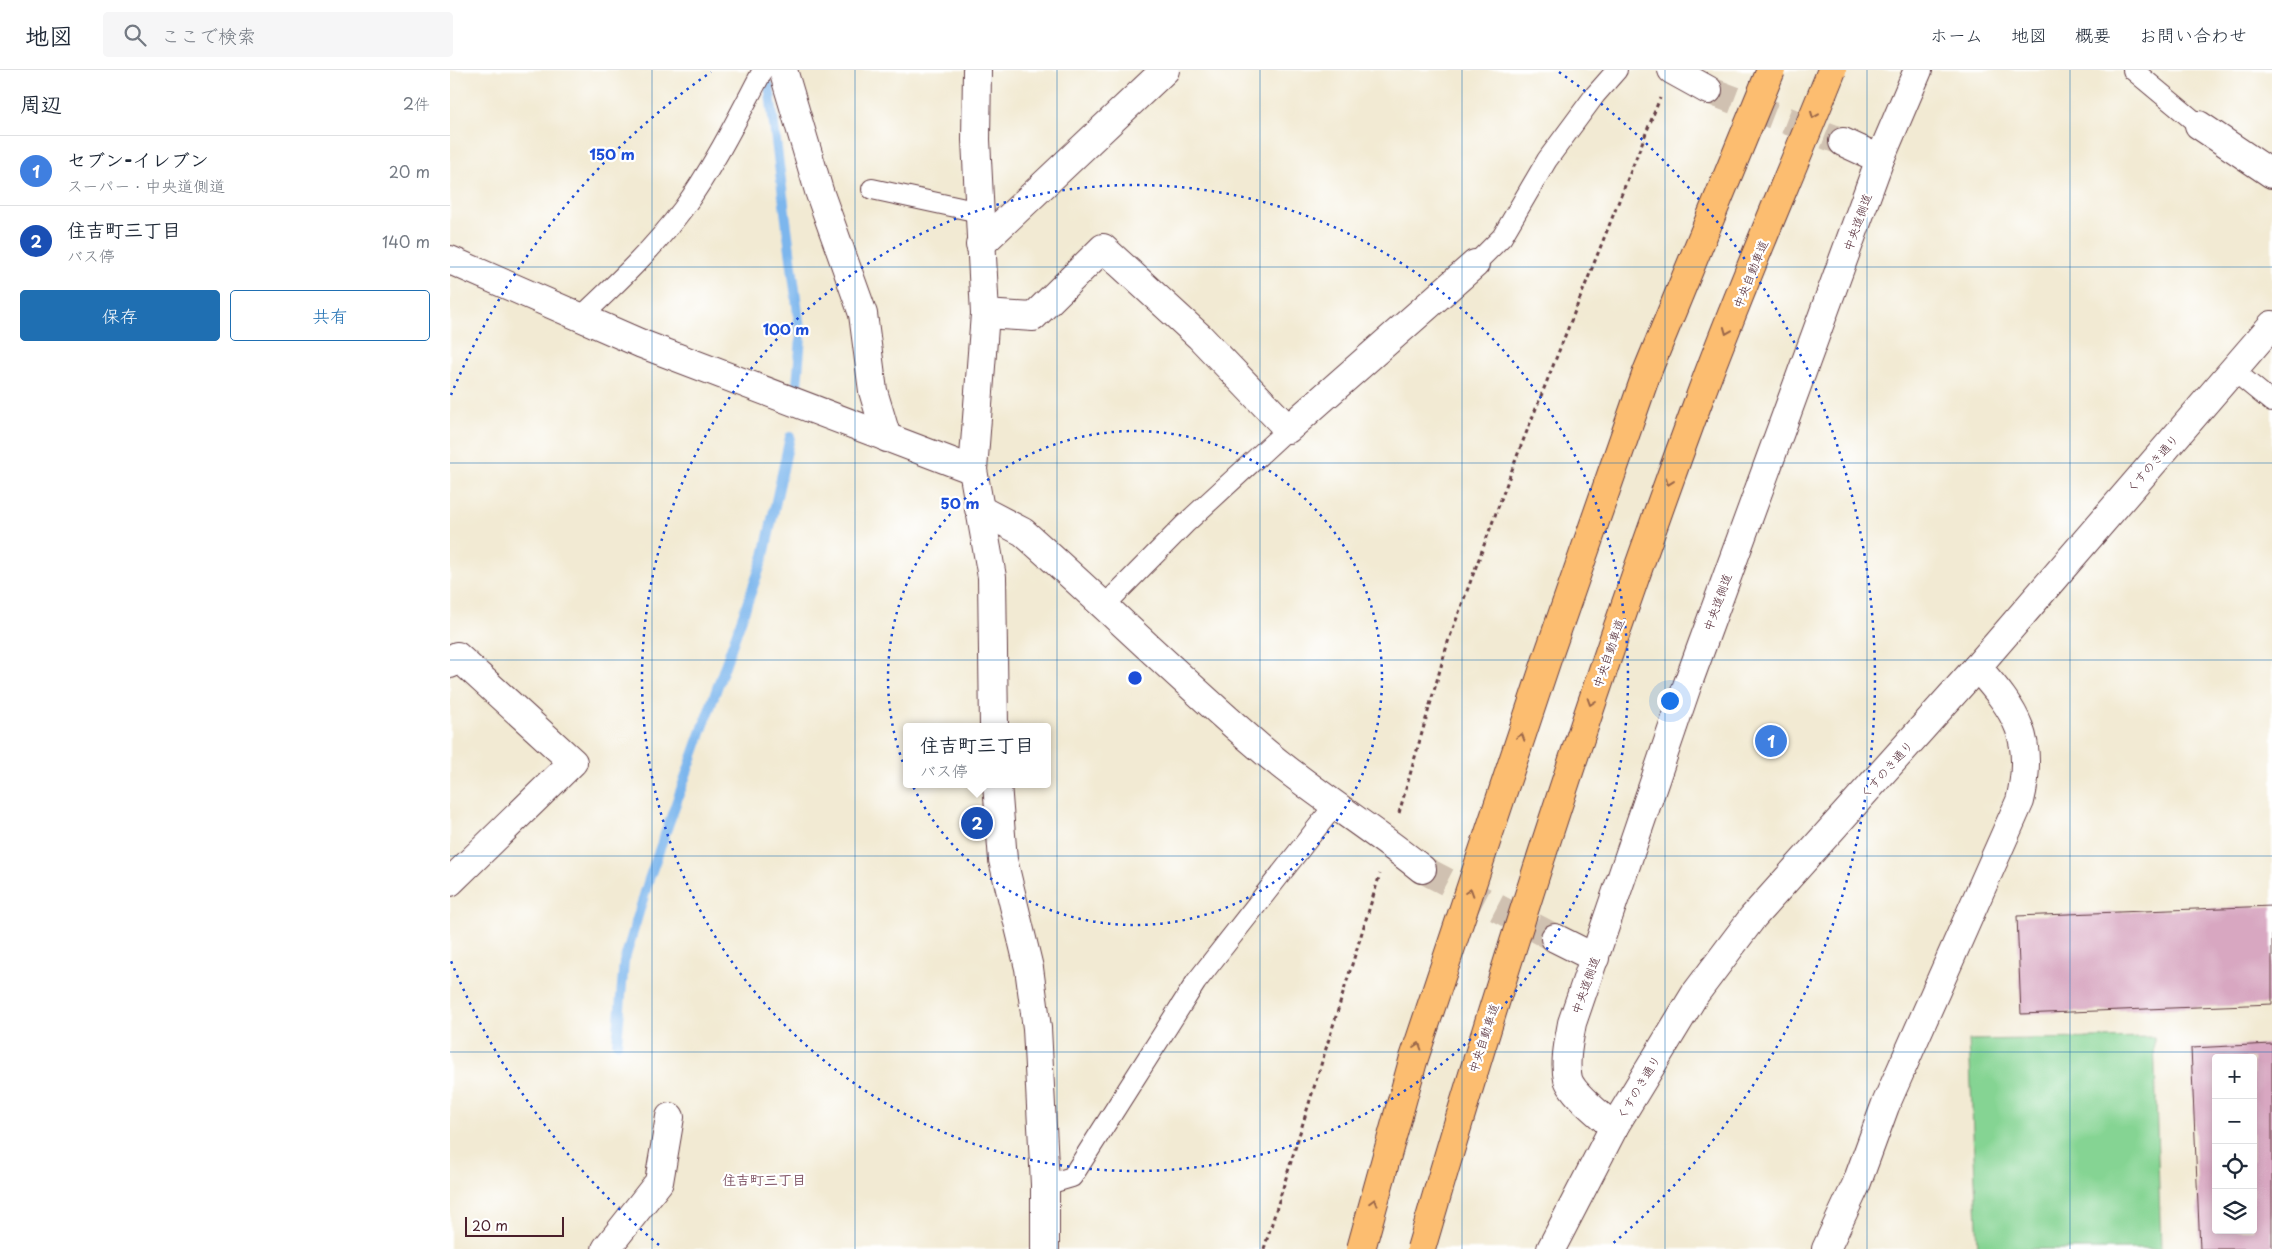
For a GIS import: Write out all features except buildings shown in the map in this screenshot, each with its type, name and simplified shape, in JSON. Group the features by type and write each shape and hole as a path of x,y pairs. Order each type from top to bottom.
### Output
{"highway":[{"path":"1361,1249 1413,1061 1548,656 1647,372 1771,70"},
{"name":"中央自動車道","path":"1421,1249 1470,1080 1597,684 1699,398 1832,70"}],"street":[{"path":"783,70 818,191 863,314 873,391 887,438"},
{"path":"977,70 978,212 985,314 973,470 992,577 994,723"},
{"path":"980,245 1165,70"},
{"path":"1672,70 1708,90"},
{"name":"中央道側道","path":"1614,1127 1586,1103 1568,1080 1568,1054 1572,1024 1687,686 1880,159 1918,70"},
{"path":"2199,125 2272,174"},
{"path":"1843,142 1880,159"},
{"path":"985,314 1033,317 1103,248 1200,336 1288,429 1475,264"},
{"path":"450,260 695,366 973,470"},
{"name":"くすのき通り","path":"1551,1249 1614,1127 1695,994 1753,917 1977,667 2272,325"},
{"path":"979,509 1023,532 1260,747 1334,806 1390,844 1422,869"},
{"path":"450,664 457,656 573,762 450,882"},
{"path":"1826,1249 1856,1186 1885,1106 2020,801 2025,778 2025,754 2021,732 2013,711 1977,667"},
{"path":"997,788 1003,860 1029,968 1037,1028 1045,1185 1045,1249"},
{"path":"1555,938 1595,958"},
{"path":"606,1249 659,1182 670,1117"}],"lane":[{"path":"581,317 633,268 682,209 712,164 763,70"},
{"path":"1475,264 1502,236 1547,160 1595,95 1617,70"},
{"path":"2133,70 2199,125"},
{"path":"872,189 978,212"},
{"path":"2232,370 2272,402"},
{"path":"1105,605 1185,524 1288,429"},
{"path":"1045,1185 1072,1177 1196,982 1334,806"}],"path":[{"path":"1264,1249 1390,844 1448,642 1519,451 1660,97"}],"green space":[{"path":"2154,1037 2161,1249 1978,1249 1969,1040"}],"waterway":[{"path":"769,86 801,337 797,385"},
{"path":"617,1043 624,962 649,879 764,556 790,437"}],"tunnel":[{"path":"1708,90 1843,142"},
{"path":"1422,869 1555,938"}],"place":[{"name":"セブン-イレブン","path":"1771,741"},
{"name":"住吉町三丁目","path":"977,823"}],"district":[{"name":"住吉町三丁目","path":"764,1179"}]}
